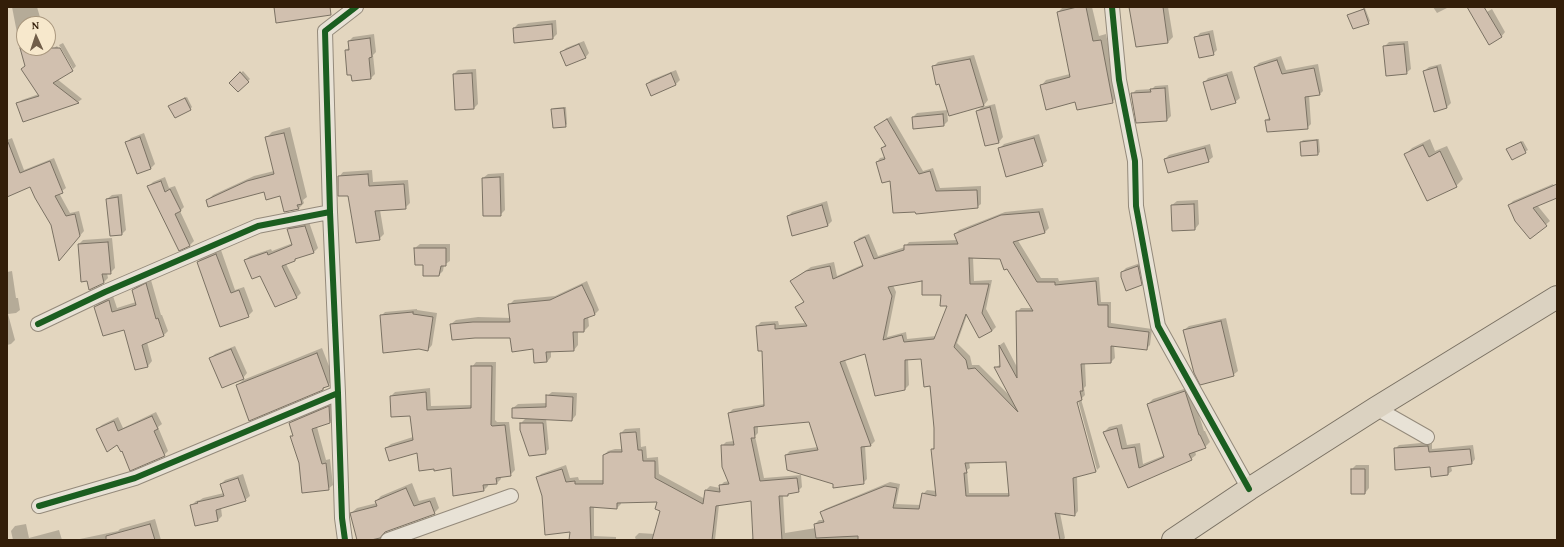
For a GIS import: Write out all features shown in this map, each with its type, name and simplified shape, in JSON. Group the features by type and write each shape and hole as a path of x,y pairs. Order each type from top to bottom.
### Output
{"highway":[{"path":"1173,540 1249,489 1376,408 1557,297"}],"street":[{"path":"345,540 342,518 330,212 325,31 356,7"},
{"path":"1112,7 1119,80 1135,161 1136,206 1158,326 1249,489"},
{"path":"38,324 105,292 258,226 330,212"},
{"path":"39,506 135,478 338,393"},
{"path":"1376,408 1427,437"},
{"path":"388,540 511,496"}],"building":[{"path":"274,7 330,7 331,15 276,23"},
{"path":"1077,7 1086,7 1093,41 1101,40 1113,103 1077,110 1075,102 1046,110 1040,85 1070,77 1057,12"},
{"path":"1129,7 1163,7 1168,43 1136,47"},
{"path":"1467,7 1484,7 1502,37 1489,45"},
{"path":"1364,9 1369,24 1353,29 1347,15"},
{"path":"552,24 553,39 514,43 513,28"},
{"path":"1209,34 1214,55 1199,58 1194,37"},
{"path":"370,38 372,57 369,58 371,79 352,81 351,75 347,75 345,50 349,50 348,41"},
{"path":"579,44 586,58 566,66 560,52"},
{"path":"1404,44 1407,74 1386,76 1383,46"},
{"path":"56,48 60,48 73,71 53,83 79,103 23,122 16,103 39,96 21,69 25,66 22,56 56,56"},
{"path":"970,59 984,106 949,116 939,84 936,85 932,66"},
{"path":"1277,60 1282,74 1314,68 1320,95 1305,97 1308,129 1267,132 1265,120 1270,120 1254,67"},
{"path":"1437,67 1447,108 1434,112 1423,71"},
{"path":"240,72 249,82 238,92 229,83"},
{"path":"472,73 474,109 455,110 453,74"},
{"path":"671,73 676,85 651,96 646,84"},
{"path":"1227,75 1236,103 1211,110 1203,82"},
{"path":"1165,88 1167,121 1136,123 1131,93 1151,92 1150,89"},
{"path":"185,98 191,110 175,118 168,106"},
{"path":"990,107 999,143 985,146 976,111"},
{"path":"564,108 566,127 553,128 551,109"},
{"path":"943,114 944,126 913,129 912,117"},
{"path":"887,119 919,174 930,171 936,191 977,190 978,208 916,214 915,212 893,213 890,181 882,183 876,162 885,159 881,148 886,146 874,127"},
{"path":"284,133 302,204 297,205 299,209 284,212 280,196 266,200 264,192 208,207 206,200 247,181 274,174 265,137"},
{"path":"140,137 151,169 137,174 125,142"},
{"path":"1034,138 1043,166 1006,177 998,148"},
{"path":"1317,140 1318,155 1301,156 1300,142"},
{"path":"7,142 20,173 50,161 63,193 55,196 66,216 75,214 80,236 59,261 51,225 30,187 7,197"},
{"path":"1521,142 1526,153 1512,160 1506,149"},
{"path":"1423,145 1429,157 1440,151 1457,187 1427,201 1404,154"},
{"path":"1205,148 1209,162 1168,173 1164,159"},
{"path":"368,174 369,186 404,184 406,209 375,211 380,240 356,243 348,196 338,196 338,176"},
{"path":"500,177 501,216 483,216 482,178"},
{"path":"161,181 165,192 170,189 181,211 175,214 190,246 179,251 147,186"},
{"path":"1557,184 1557,198 1533,208 1547,226 1530,239 1515,221 1508,205"},
{"path":"118,197 122,235 110,236 106,199"},
{"path":"1194,204 1195,230 1172,231 1171,205"},
{"path":"822,205 828,226 792,236 787,216"},
{"path":"1039,212 1045,233 1013,242 1037,282 1055,282 1055,285 1096,281 1098,305 1108,305 1108,327 1149,332 1147,350 1111,346 1111,363 1081,364 1083,391 1080,391 1082,400 1077,402 1096,472 1073,478 1075,516 1055,513 1060,540 858,540 858,536 816,538 814,524 824,522 820,512 885,486 897,488 893,508 919,509 922,493 936,496 931,449 934,449 934,428 930,386 924,387 921,359 905,360 905,390 875,396 865,354 840,362 871,446 861,447 864,484 833,488 833,484 787,470 785,455 818,450 809,422 754,427 755,438 751,438 760,481 797,478 799,492 788,494 788,496 779,496 782,540 753,540 751,501 716,506 712,540 652,540 660,511 655,509 657,502 617,503 617,509 590,507 591,540 569,540 570,532 545,535 542,496 536,477 562,469 566,482 575,481 575,484 603,484 603,455 610,452 622,452 620,433 636,432 638,450 642,450 643,461 655,461 655,478 703,504 705,490 720,492 719,485 729,484 722,467 721,445 734,445 728,413 764,406 762,351 758,351 756,326 775,324 775,329 807,326 795,307 804,302 790,281 806,271 830,266 833,279 863,266 854,242 865,237 874,259 904,250 904,245 958,244 954,234 1001,215","holes":["969,258 1000,259 1004,270 1007,269 1033,311 1016,311 1017,378 999,345 1000,367 994,367 1018,412 975,368 968,369 966,360 954,347 966,314 979,338 992,331 982,313 989,284 970,284","922,281 922,295 941,295 940,306 947,306 934,339 904,342 902,335 883,340 892,296 888,287","1006,462 1009,496 966,496 964,473 967,473 965,463"]},
{"path":"305,226 314,253 295,259 295,261 282,266 297,298 275,307 260,276 252,279 244,260 267,252 268,255 292,245 287,229"},
{"path":"108,242 111,274 102,274 104,283 89,290 87,281 81,282 78,244"},
{"path":"414,248 446,248 446,266 441,266 439,276 423,276 423,265 415,265"},
{"path":"216,254 231,293 239,290 249,317 220,327 197,262"},
{"path":"1138,266 1142,285 1126,291 1121,277 1121,272"},
{"path":"146,283 156,319 158,318 164,336 142,345 148,367 135,370 124,330 103,336 94,307 109,300 112,312 136,305 132,290"},
{"path":"582,285 595,315 584,319 584,332 573,332 574,351 546,352 547,362 534,363 533,349 512,352 510,338 475,338 452,340 450,324 473,322 510,322 508,304 550,300"},
{"path":"413,312 413,314 433,317 428,351 419,349 383,353 380,315"},
{"path":"1221,321 1234,376 1200,385 1194,373 1183,330"},
{"path":"231,349 244,379 222,388 209,358"},
{"path":"317,353 329,386 323,388 323,390 249,421 236,385"},
{"path":"471,366 492,366 491,425 505,425 511,476 496,478 497,484 483,485 484,491 453,496 451,468 434,471 434,469 419,471 417,453 389,461 385,448 413,440 410,416 391,417 390,396 426,392 427,410 471,408"},
{"path":"1185,391 1199,435 1206,448 1189,454 1192,460 1128,488 1103,432 1117,428 1122,449 1135,447 1139,468 1164,457 1147,404"},
{"path":"546,395 573,397 572,421 512,418 512,408 546,407"},
{"path":"329,406 330,423 312,429 322,464 326,463 329,490 302,493 299,463 290,436 293,436 289,423"},
{"path":"152,416 158,429 154,431 165,456 130,471 122,451 121,452 117,445 107,452 96,429 114,421 118,431"},
{"path":"520,423 543,423 546,454 529,456 520,430"},
{"path":"1428,446 1429,452 1470,449 1472,464 1448,467 1448,475 1431,477 1430,467 1395,470 1394,448"},
{"path":"1351,469 1365,469 1365,494 1351,494"},
{"path":"238,478 246,501 216,510 218,521 195,526 190,505 224,496 220,484"},
{"path":"406,488 414,506 430,501 435,514 385,532 380,538 371,540 357,540 350,513 377,506 375,501"},
{"path":"150,524 155,540 106,540 106,536"}],"cycle path":[{"path":"345,540 342,518 330,212 325,31 356,7"},
{"path":"1112,7 1119,80 1135,161 1136,206 1158,326 1249,489"},
{"path":"38,324 105,292 258,226 330,212"},
{"path":"39,506 135,478 338,393"}]}
